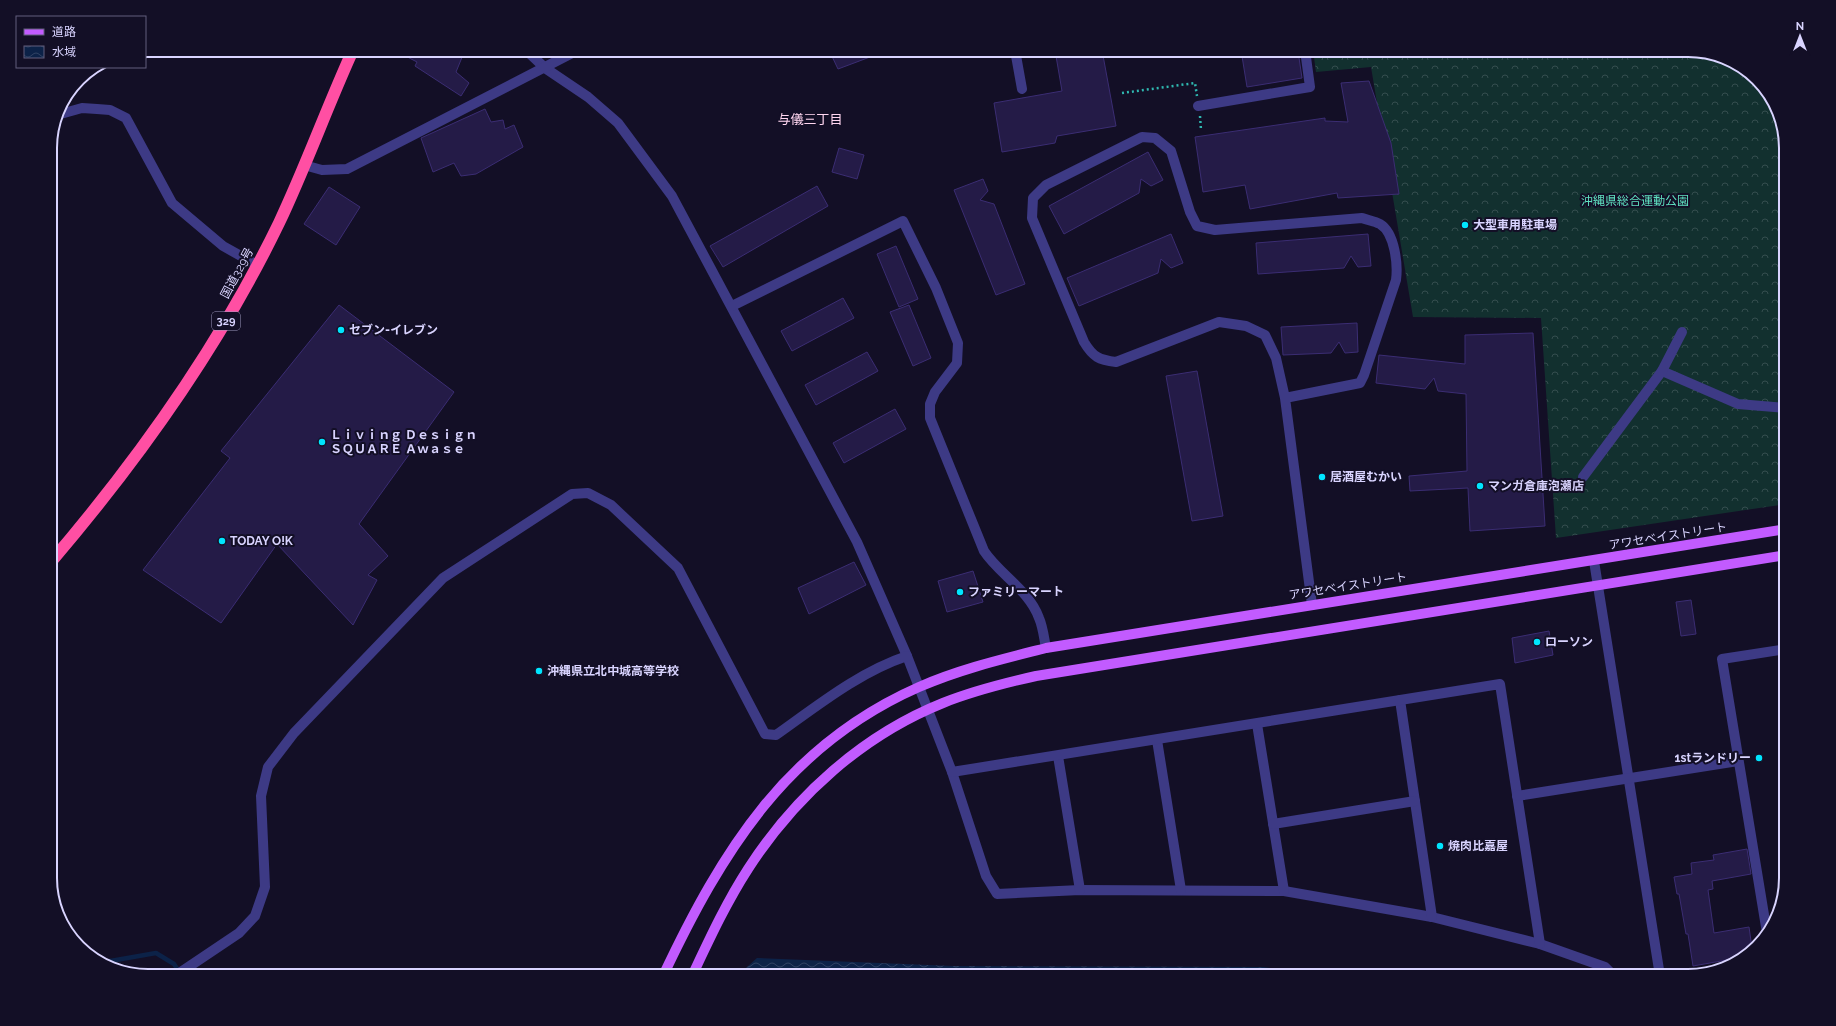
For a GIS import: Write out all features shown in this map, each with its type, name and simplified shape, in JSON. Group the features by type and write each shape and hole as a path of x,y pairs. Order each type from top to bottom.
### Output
{"highway":[{"name":"国道329号","path":"57,554 120,477 184,390 219,334 280,222 350,57"}],"main road":[{"name":"アワセベイストリート","path":"666,969 704,894 727,855 777,789 794,772 840,733 865,715 918,687 996,661 1046,648 1779,531"},
{"path":"695,969 713,931 745,874 783,822 815,787 861,748 882,734 928,710 980,690 1036,676 1779,557"}],"street":[{"path":"533,57 545,68 588,96 618,123 672,196 857,542 907,656 952,772 983,868 997,894 1080,890 1284,891 1432,917 1540,944 1606,969"},
{"path":"304,165 322,170 347,169 565,57"},
{"path":"1016,57 1022,88"},
{"path":"1198,106 1310,87 1306,57"},
{"path":"64,113 82,108 110,110 126,118 172,203 223,246 257,265"},
{"path":"1285,398 1360,383 1396,280 1398,268 1391,239 1381,224 1362,218 1215,230 1197,226 1190,212 1171,151 1155,138 1142,137 1046,185 1033,198 1032,218 1084,342 1091,354 1104,361 1116,362 1219,322 1246,326 1265,335 1276,358 1285,398 1312,605"},
{"path":"732,306 903,221 936,288 958,343 957,364 935,392 930,404 930,418 984,551 992,563 1027,598 1039,617 1046,648"},
{"path":"1583,477 1662,371 1682,332"},
{"path":"1662,371 1738,404 1779,407"},
{"path":"186,969 238,933 255,916 264,887 261,796 268,767 294,733 443,578 572,494 588,493 611,505 678,568 764,734 776,735 843,688 893,660 907,656"},
{"path":"1594,561 1659,969"},
{"path":"1766,925 1722,659 1779,650"},
{"path":"952,772 1500,684 1540,944"},
{"path":"1400,700 1432,917"},
{"path":"1257,724 1284,891"},
{"path":"1157,740 1181,890"},
{"path":"1058,756 1080,890"},
{"path":"1517,796 1738,761"},
{"path":"1273,824 1415,801"}],"path":[{"path":"1122,93 1195,83 1201,130"}],"green space":[{"name":"沖縄県総合運動公園","path":"1314,57 1694,57 1728,66 1748,80 1764,98 1770,108 1779,142 1779,505 1556,538 1541,318 1413,317 1371,67 1316,72"}],"water":[{"path":"757,958 953,966 1263,967 1276,969 745,969"}],"building":[{"path":"407,57 462,57 456,72 469,83 461,96 415,66 417,62"},
{"path":"832,57 870,57 838,69"},
{"path":"1056,57 1103,57 1116,126 1057,136 1055,143 1002,152 994,103 1062,91"},
{"path":"1242,57 1299,57 1302,78 1247,87"},
{"path":"1369,81 1391,143 1399,194 1338,198 1337,193 1250,209 1245,185 1203,192 1195,137 1325,118 1325,121 1348,122 1341,83"},
{"path":"485,109 491,122 503,120 505,129 514,125 523,147 476,174 461,176 454,163 433,172 421,138"},
{"path":"839,148 864,155 857,179 832,172"},
{"path":"1148,152 1163,180 1151,186 1141,179 1139,193 1064,234 1049,206"},
{"path":"983,179 988,191 980,200 994,204 1025,284 996,295 954,190"},
{"path":"817,186 828,206 723,267 710,246"},
{"path":"329,187 360,207 336,245 304,224"},
{"path":"1171,234 1183,263 1171,268 1161,259 1158,273 1079,306 1067,278"},
{"path":"1368,234 1371,266 1358,267 1351,256 1344,268 1258,274 1256,243"},
{"path":"896,246 918,299 899,307 877,254"},
{"path":"843,298 854,318 792,351 781,331"},
{"path":"339,305 454,392 359,524 388,556 368,575 377,580 353,625 277,544 221,623 143,570 230,458 221,451"},
{"path":"909,305 931,358 913,366 890,312"},
{"path":"1357,323 1358,352 1345,353 1339,342 1331,353 1283,355 1281,327"},
{"path":"1533,333 1545,526 1470,531 1468,488 1410,491 1409,476 1467,471 1466,394 1438,391 1434,378 1425,389 1376,383 1379,355 1465,364 1465,335"},
{"path":"867,352 878,371 816,405 805,385"},
{"path":"1197,371 1223,516 1192,521 1166,376"},
{"path":"895,409 906,429 844,463 833,443"},
{"path":"854,562 866,585 809,614 798,588"},
{"name":"ファミリーマート","path":"973,571 983,602 947,612 938,581"},
{"path":"1691,600 1696,634 1681,636 1676,602"},
{"path":"1549,631 1553,655 1515,663 1512,638"},
{"path":"1747,849 1751,874 1712,881 1713,889 1708,890 1714,933 1749,927 1751,943 1738,954 1727,960 1693,966 1688,934 1686,934 1679,894 1677,894 1674,877 1692,874 1691,863 1714,860 1713,855"}],"waterway":[{"path":"110,961 156,953 174,964 177,969"}],"place":[{"name":"大型車用駐車場","path":"1465,225"},
{"name":"セブン-イレブン","path":"341,330"},
{"name":"Ｌｉｖｉｎｇ Ｄｅｓｉｇｎ ＳＱＵＡＲＥ Ａｗａｓｅ","path":"322,442"},
{"name":"居酒屋むかい","path":"1322,477"},
{"name":"マンガ倉庫泡瀬店","path":"1480,486"},
{"name":"TODAY O!K","path":"222,541"},
{"name":"ファミリーマート","path":"960,592"},
{"name":"ローソン","path":"1537,642"},
{"name":"沖縄県立北中城高等学校","path":"539,671"},
{"name":"1stランドリー","path":"1759,758"},
{"name":"焼肉比嘉屋","path":"1440,846"}],"district":[{"name":"与儀三丁目","path":"810,119"}]}
